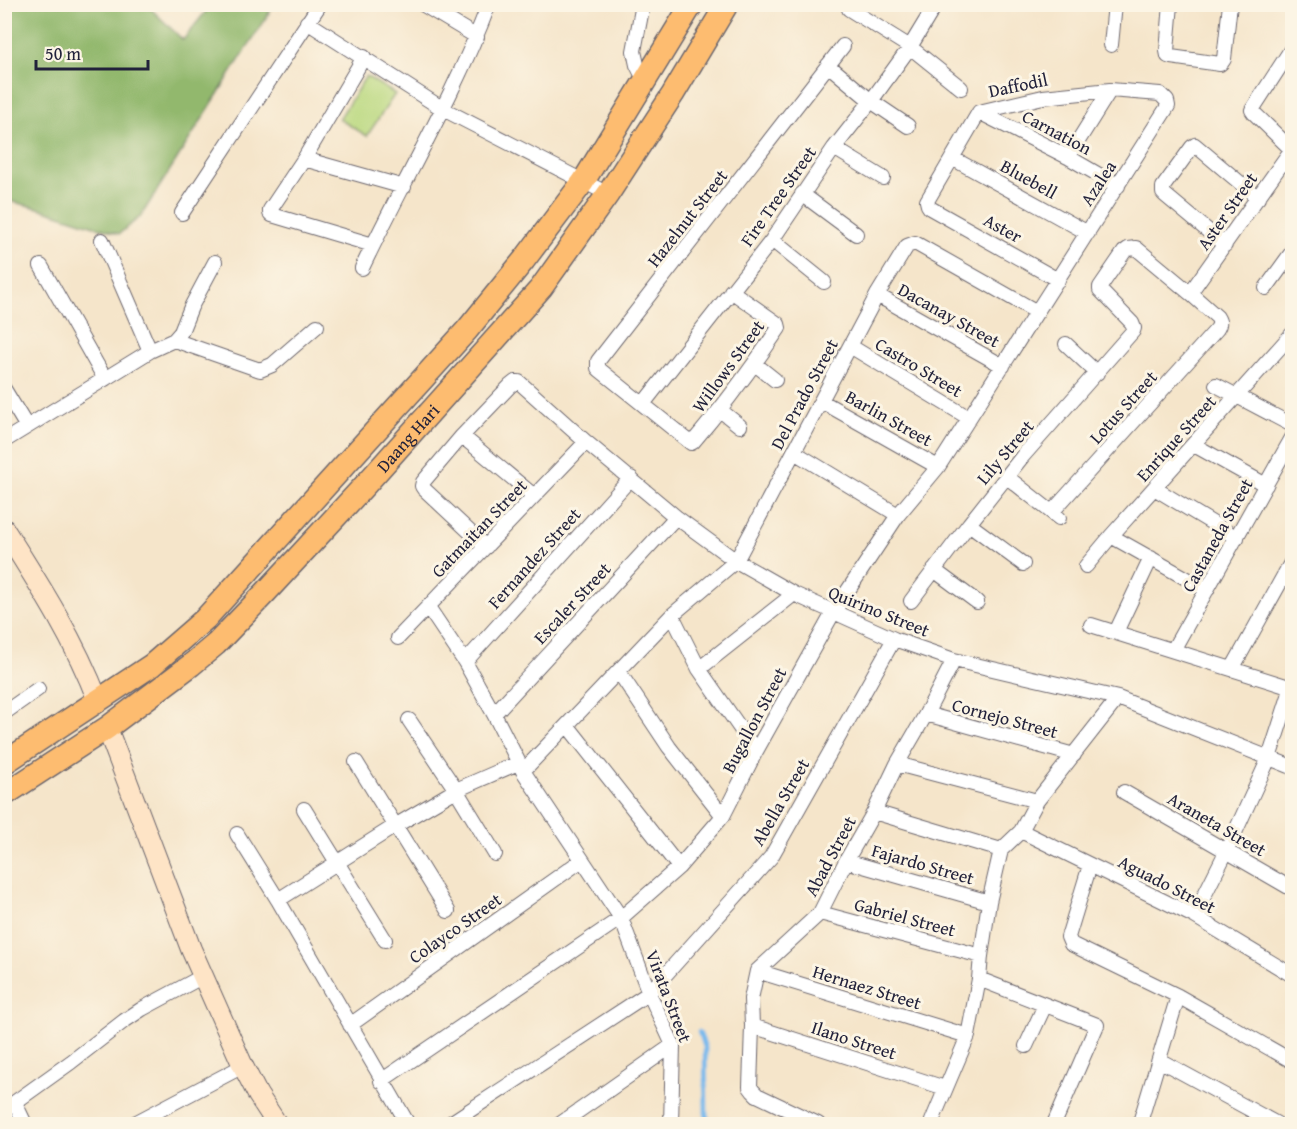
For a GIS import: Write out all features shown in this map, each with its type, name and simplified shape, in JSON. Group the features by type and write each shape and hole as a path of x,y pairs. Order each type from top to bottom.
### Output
{"main road":[{"name":"Daang Hari","path":"4,764 152,665 205,619 467,330 583,182 692,4"},
{"name":"Daang Hari","path":"4,795 107,728 216,644 366,484 541,288 608,194 673,94 727,4"},
{"path":"4,530 66,631 98,701"},
{"path":"107,728 203,977 243,1066 277,1125"}],"street":[{"path":"182,213 320,4"},
{"path":"422,4 477,37"},
{"path":"362,268 443,109 477,37 489,4"},
{"path":"642,4 634,51 645,81"},
{"name":"Fire Tree Street","path":"643,404 772,240 834,148 910,47 936,4"},
{"path":"1111,45 1114,4"},
{"path":"1171,4 1168,56 1220,64 1224,59 1230,4"},
{"path":"849,9 910,47 961,88"},
{"path":"307,22 443,109 608,194"},
{"name":"Hazelnut Street","path":"643,404 600,370 598,361 843,46"},
{"path":"1292,150 1254,113 1253,107 1293,48"},
{"path":"364,57 270,213 373,245"},
{"path":"828,65 908,126"},
{"path":"1068,157 1110,90"},
{"name":"Daffodil","path":"930,208 927,201 979,112 1043,97 1110,90 1160,94 1167,101 1168,106"},
{"name":"Azalea","path":"1058,280 1168,106"},
{"name":"Carnation","path":"979,112 1068,157 1118,186"},
{"path":"1225,245 1165,195 1163,187 1192,147 1197,145 1258,198"},
{"path":"834,148 883,178"},
{"name":"Aster Street","path":"1191,293 1292,150"},
{"name":"Bluebell","path":"952,158 1088,233"},
{"path":"304,159 404,187"},
{"path":"802,194 856,234"},
{"name":"Aster","path":"930,208 1058,280"},
{"path":"102,240 150,351"},
{"path":"772,240 824,282"},
{"name":"Del Prado Street","path":"736,561 877,295 907,246 915,243 1037,312"},
{"name":"Lily Street","path":"911,601 1022,457 1133,331 1132,323 1100,290 1128,249 1136,248 1191,293"},
{"path":"1266,288 1293,252"},
{"path":"4,441 150,351 174,340 181,332 191,307 215,262"},
{"path":"41,266 105,379"},
{"name":"Bugallon Street","path":"381,1081 621,918 679,867 723,816 756,751 833,613 898,514 938,467 1058,280"},
{"name":"Willows Street","path":"643,404 690,443 720,410 780,326 731,291"},
{"name":"Lotus Street","path":"1007,477 1056,515 1220,325 1217,317 1191,293"},
{"name":"Dacanay Street","path":"877,295 1002,366"},
{"path":"174,340 260,370 272,365 317,326"},
{"name":"Enrique Street","path":"1086,567 1111,536 1238,396 1286,352 1293,334"},
{"path":"1066,344 1097,373"},
{"name":"Castro Street","path":"850,346 969,418"},
{"path":"755,364 775,380"},
{"name":"Quirino Street","path":"462,436 510,386 519,382 586,442 676,517 736,561 794,594 894,639 954,660 1118,698 1293,766"},
{"path":"1216,385 1293,425"},
{"path":"4,389 27,427"},
{"name":"Barlin Street","path":"821,401 938,467"},
{"path":"720,410 740,426"},
{"path":"486,547 422,486 424,479 462,436 534,496"},
{"name":"Castaneda Street","path":"1173,650 1293,438"},
{"name":"Gatmaitan Street","path":"398,638 586,442"},
{"path":"1194,445 1266,485"},
{"path":"794,452 898,514"},
{"name":"Fernandez Street","path":"465,662 631,478"},
{"path":"1154,488 1237,538"},
{"name":"Escaler Street","path":"494,714 676,517"},
{"path":"969,524 1023,564"},
{"path":"1111,536 1208,590"},
{"path":"1116,632 1151,558"},
{"path":"278,900 456,790 520,767 567,725 672,615 736,561"},
{"path":"1232,669 1293,561"},
{"path":"934,570 977,603"},
{"path":"699,669 794,594"},
{"name":"Virata Street","path":"428,607 465,662 520,767 621,918 649,993 673,1045 671,1125"},
{"path":"672,615 699,669 756,751"},
{"path":"1091,625 1292,688 1269,758 1194,916"},
{"name":"Abella Street","path":"449,1125 649,993 771,857 894,639"},
{"name":"Abad Street","path":"757,971 820,913 954,660"},
{"path":"619,672 669,747 723,816"},
{"path":"4,713 38,689"},
{"path":"932,1123 968,1036 980,979 989,902 1001,850 1021,831 1037,801 1118,698"},
{"name":"Cornejo Street","path":"926,714 1074,755"},
{"path":"409,720 495,854"},
{"path":"567,725 679,867"},
{"path":"356,762 448,911"},
{"path":"897,764 1037,801"},
{"name":"Araneta Street","path":"1124,792 1293,888"},
{"path":"304,809 385,940"},
{"path":"874,812 1001,850"},
{"name":"Aguado Street","path":"1021,831 1194,916 1293,975"},
{"path":"237,834 278,900 408,1125"},
{"name":"Colayco Street","path":"350,1025 582,860"},
{"name":"Fajardo Street","path":"846,861 989,902"},
{"path":"1090,865 1068,937 1071,944 1179,996 1293,1061"},
{"name":"Gabriel Street","path":"820,913 981,956"},
{"path":"757,971 751,999 750,1087 757,1095 818,1125"},
{"name":"Hernaez Street","path":"757,971 968,1036"},
{"path":"25,1125 10,1106 133,1015 203,977"},
{"path":"980,979 1097,1025 1054,1125"},
{"path":"1142,1123 1179,996"},
{"path":"1026,1046 1045,1005"},
{"name":"Ilano Street","path":"752,1026 945,1088"},
{"path":"560,1125 673,1045"},
{"path":"1159,1060 1276,1125"},
{"path":"133,1125 243,1066"}],"green space":[{"path":"5,4 147,5 183,40 211,5 274,5 141,216 119,234 5,200"},
{"path":"366,76 395,94 367,136 339,119"}],"waterway":[{"path":"699,1032 705,1047 706,1114 708,1120 714,1124"}]}
